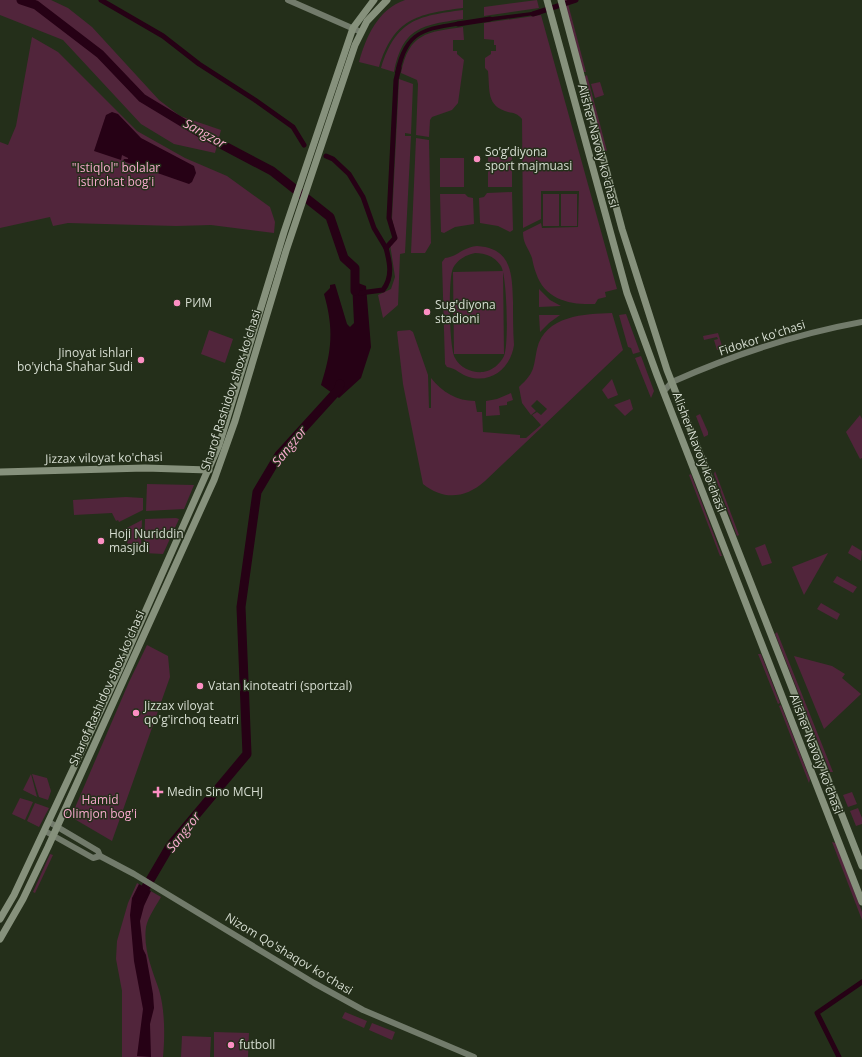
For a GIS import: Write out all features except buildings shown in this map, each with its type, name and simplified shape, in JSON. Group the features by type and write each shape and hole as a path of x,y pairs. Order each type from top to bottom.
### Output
{"main road":[{"path":"288,0 361,32"},
{"name":"Sharof Rashidov shox ko'chasi","path":"312,164 354,28 374,0"},
{"name":"Sharof Rashidov shox ko'chasi","path":"0,919 14,895 45,831 209,470 227,418 255,327 312,164 361,32 367,22 387,0"},
{"name":"Alisher Navoiy ko'chasi","path":"547,0 627,293 862,902"},
{"name":"Alisher Navoiy ko'chasi","path":"561,0 624,236 640,289 672,382 862,866"},
{"name":"Sharof Rashidov shox ko'chasi","path":"0,939 23,899 57,827 206,500 226,450 235,421 262,330 288,233"},
{"name":"Fidokor ko'chasi","path":"672,382 764,346 826,329 862,322"},
{"path":"255,327 260,326 262,330"},
{"path":"664,391 672,382"},
{"path":"227,418 229,423 235,421"},
{"name":"Jizzax viloyat ko'chasi","path":"0,472 145,468 209,470"},
{"path":"750,615 762,611"},
{"name":"Nizom Qo'shaqov ko'chasi","path":"49,822 98,851 100,856 134,874 288,967 363,1010 474,1057"},
{"name":"Nizom Qo'shaqov ko'chasi","path":"45,831 93,858 100,856"}],"green space":[{"path":"0,0 51,0 68,8 92,27 159,100 180,116 221,130 215,153 174,144 141,124 63,40 0,15"},
{"path":"405,0 463,0 463,8 432,13 409,22 392,38 379,67 359,62 365,43 374,25 387,10"},
{"path":"537,0 539,8 484,16 484,7"},
{"path":"564,0 567,0 586,72 583,72"},
{"path":"463,10 463,19 436,23 416,31 409,37 398,57 394,72 381,68 387,52 394,40 401,30 410,23 433,15"},
{"path":"541,15 617,289 605,292 606,297 598,299 595,304 568,302 560,299 552,295 540,282 525,243 523,232 541,223 542,228 578,227 579,191 541,191 541,219 523,228 522,119 516,114 496,106 490,97 488,71 485,68 485,58 491,54 491,51 496,51 496,45 494,45 494,40 484,39 484,23"},
{"path":"463,27 464,40 453,40 453,51 457,51 457,54 464,60 458,103 452,110 432,117 430,120 429,137 416,135 418,84 417,80 401,73 404,60 415,42 422,37 430,33"},
{"name":"\"Istiqlol\" bolalar istirohat bog'i","path":"32,37 58,52 137,131 185,158 227,176 270,207 275,222 274,233 211,225 176,226 68,223 53,226 50,217 0,228 0,142 8,145 16,126"},
{"path":"587,75 607,151 604,150 584,77"},
{"path":"399,79 413,84 411,134 405,133 405,136 411,136 405,253 400,254 398,305 383,318 378,295 391,289 395,277 390,244 396,236 392,219"},
{"path":"600,82 604,95 595,98 591,84"},
{"path":"416,138 429,140 431,243 425,253 411,253"},
{"path":"488,157 512,157 512,187 488,187"},
{"path":"440,158 464,158 464,187 440,187"},
{"path":"512,192 513,230 510,232 498,226 480,223 479,198 484,197 487,193"},
{"path":"440,194 465,194 468,197 473,198 474,224 455,227 444,233 441,232"},
{"path":"543,194 559,194 559,226 543,226"},
{"path":"561,194 577,194 577,226 561,226"},
{"path":"477,246 489,248 504,257 508,264 512,282 513,302 514,345 509,360 505,367 493,376 477,379 466,376 447,367 445,364 442,262 445,258","holes":["479,253 493,258 501,266 505,283 507,325 506,349 504,356 493,369 483,372 471,371 457,362 453,352 450,328 450,285 453,268 465,256"]},
{"path":"503,271 504,354 454,354 453,272"},
{"path":"539,289 550,300 561,306 539,307"},
{"path":"612,313 623,350 485,481 470,491 455,495 439,493 423,484 403,384 398,331 410,330 413,332 428,375 429,408 431,408 431,378 440,388 450,395 468,401 475,401 477,412 482,412 483,432 520,435 520,438 526,438 541,425 532,415 537,412 541,415 547,409 537,400 531,406 536,411 531,415 522,403 519,387 531,374 541,338 548,329 567,319 590,314"},
{"path":"626,314 640,352 633,354 631,348 628,347 619,315"},
{"path":"539,315 560,315 540,332"},
{"path":"209,330 233,339 225,363 201,354"},
{"path":"718,333 723,349 717,350 714,340 718,339 717,337 704,340 703,336"},
{"path":"641,356 654,391 651,398 635,358"},
{"path":"612,379 618,395 608,399 602,390"},
{"path":"511,393 513,400 507,402 507,405 499,406 500,415 486,416 486,401 497,399"},
{"path":"630,399 633,409 625,416 614,405"},
{"path":"700,414 708,432 708,435 704,437 696,416"},
{"path":"860,415 862,419 862,458 860,459 846,432"},
{"path":"715,471 739,535 737,536 714,474"},
{"path":"691,474 722,556 720,556 689,475"},
{"path":"147,484 194,485 184,509 146,511"},
{"path":"126,497 143,498 143,510 119,522 118,520 116,521 112,513 74,515 73,500"},
{"path":"145,519 179,519 163,554 144,553"},
{"path":"142,520 141,548 130,548 122,532 124,532 123,530"},
{"path":"765,544 772,563 762,566 755,548"},
{"path":"852,545 862,551 861,561 848,553"},
{"path":"828,553 804,595 792,567"},
{"path":"837,576 857,587 853,593 833,582"},
{"path":"821,603 840,614 837,620 817,609"},
{"path":"777,632 833,772 830,772 775,634"},
{"name":"Hamid Olimjon bog'i","path":"147,645 168,656 170,677 112,841 71,817 129,682"},
{"path":"758,654 761,654 780,703 778,704"},
{"path":"794,656 832,666 845,674 842,678 861,694 824,729"},
{"path":"781,705 810,779 809,783 779,706"},
{"path":"31,774 37,797 23,790"},
{"path":"32,774 47,778 51,791 48,800 39,797"},
{"path":"852,792 857,804 848,807 843,795"},
{"path":"20,798 33,802 25,820 12,814"},
{"path":"35,803 49,808 39,827 27,821"},
{"path":"858,808 862,818 862,824 856,826 850,811"},
{"path":"832,842 836,843 862,912 862,920"},
{"path":"50,854 53,855 35,893 33,892"},
{"path":"137,883 161,897 148,919 145,935 147,951 159,990 162,1006 164,1032 163,1057 122,1057 122,991 116,959 117,941 128,903"},
{"path":"345,1012 367,1021 364,1028 342,1018"},
{"path":"372,1023 395,1032 392,1040 369,1030"},
{"name":"futboll","path":"214,1032 249,1033 248,1057 214,1057"},
{"path":"182,1036 211,1037 210,1057 181,1057"}],"shaded area":[{"path":"540,11 541,14 484,22 484,18"},
{"path":"463,21 463,25 428,32 413,41 403,59 400,73 395,73 399,58 410,39 427,28"},
{"path":"112,112 118,114 141,138 194,166 196,173 192,182 189,184 123,161 124,159 128,158 122,155 121,160 94,151 106,115"},
{"path":"358,280 358,283 366,286 371,347 361,378 339,398 321,385 328,361 330,340 329,318 324,294 330,288 330,285 335,284 347,324 350,327 354,323 352,281"},
{"path":"139,884 151,891 144,906 140,921 143,949 146,955 153,994 154,1008 150,1024 151,1057 137,1056 143,1009 134,961 130,915 132,898"}],"waterway":[{"name":"Sangzor","path":"21,0 36,5 100,54 142,98 200,133 272,171 330,217 344,258 355,268 355,291"},
{"path":"101,0 163,36 199,64 255,100 293,127 304,145"},
{"path":"533,14 576,0"},
{"path":"458,24 490,19"},
{"path":"360,293 383,290 388,280 390,270 386,248 395,238 389,218 396,80 399,68"},
{"path":"326,156 333,159 349,174 363,197 374,228 386,248"},
{"name":"Sangzor","path":"139,899 170,846 247,754 241,607 257,492 279,455 338,390 340,384"},
{"path":"839,1057 817,1013 862,982"}],"place":[{"name":"So’g’diyona sport majmuasi","path":"477,159"},
{"name":"РИМ","path":"177,303"},
{"name":"Sug'diyona stadioni","path":"427,312"},
{"name":"Jinoyat ishlari bo'yicha Shahar Sudi","path":"141,360"},
{"name":"Hoji Nuriddin masjidi","path":"101,541"},
{"name":"Vatan kinoteatri (sportzal)","path":"200,686"},
{"name":"Jizzax viloyat qo'g'irchoq teatri","path":"136,713"},
{"name":"Medin Sino MCHJ","path":"158,792"},
{"name":"futboll","path":"231,1045"}]}
